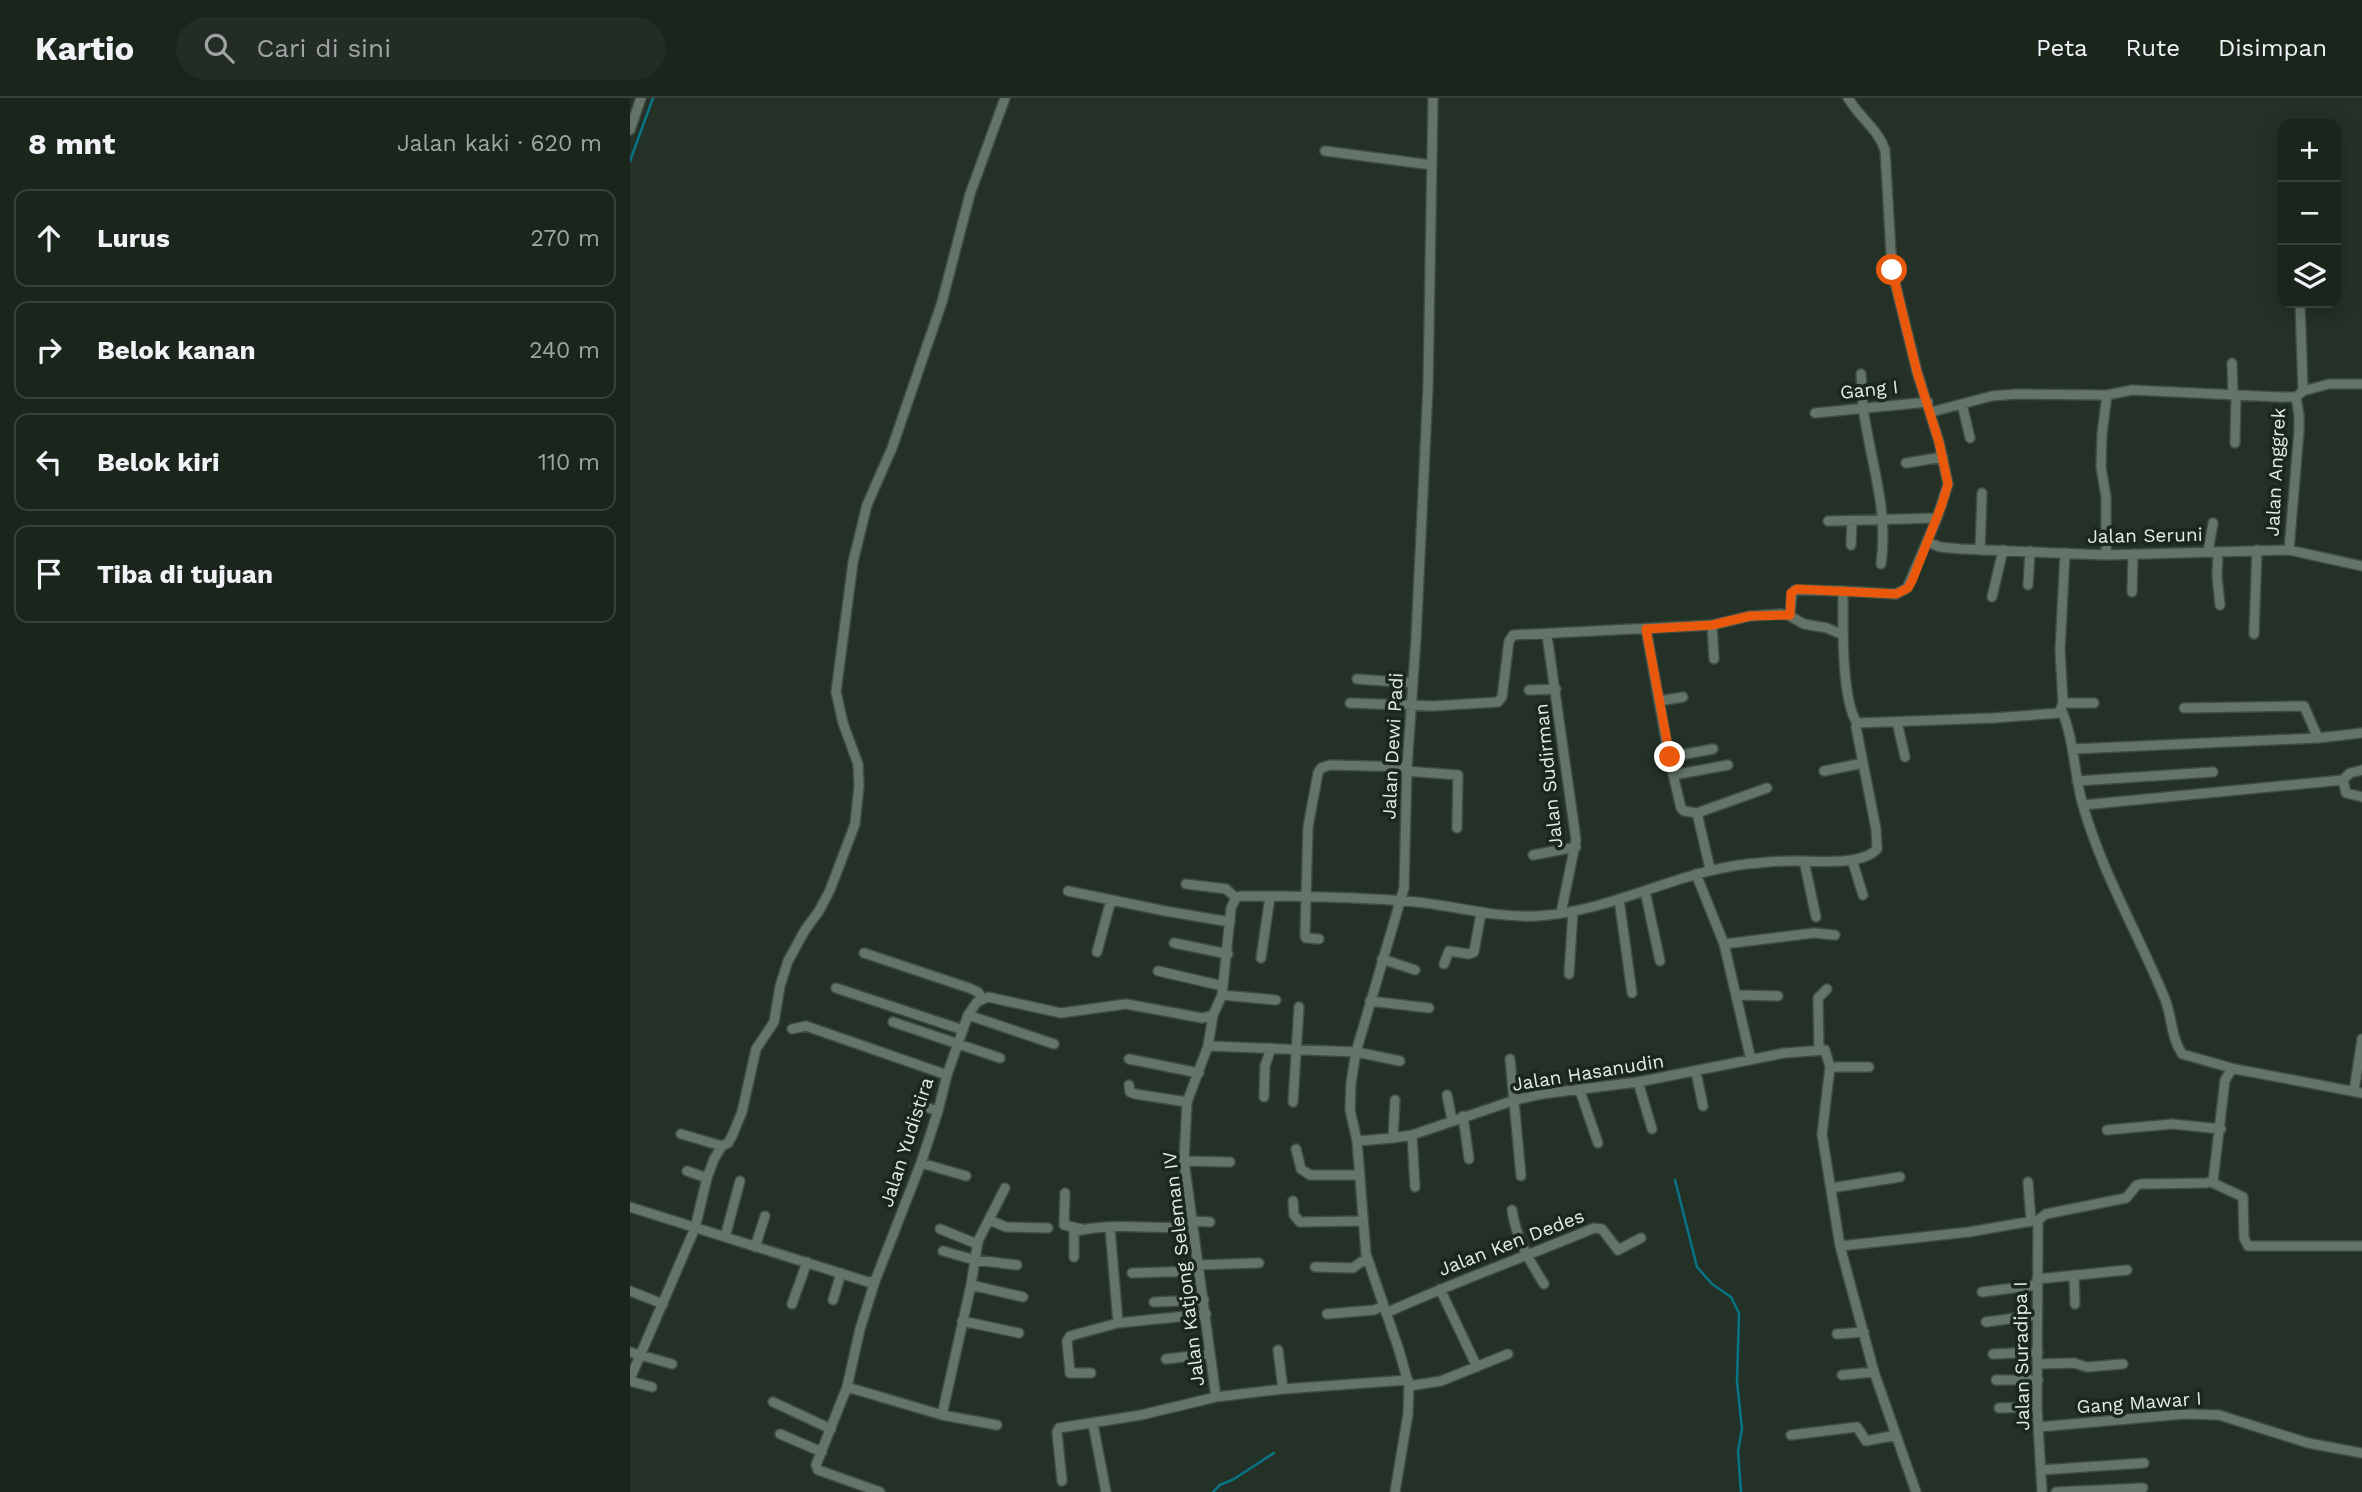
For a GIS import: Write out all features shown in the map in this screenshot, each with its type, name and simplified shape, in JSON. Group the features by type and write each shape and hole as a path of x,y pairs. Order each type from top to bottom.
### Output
{"street":[{"path":"630,130 632,117 641,98"},
{"path":"652,1387 630,1380 695,1228 707,1178 722,1146 728,1143 732,1136 742,1112 756,1049 774,1022 780,986 788,961 830,890 855,824 858,764 842,723 836,692 852,562 867,505 892,448 942,302 970,194 1005,98"},
{"name":"Jalan Dewi Padi","path":"1408,1383 1368,1261 1362,1221 1357,1141 1350,1110 1356,1052 1404,888 1406,769 1416,639 1428,387 1433,98"},
{"path":"1790,615 1791,593 1795,590 1900,593 1908,588 1948,484 1892,270 1885,150 1880,137 1848,98"},
{"path":"1325,151 1432,165"},
{"name":"Jalan Anggrek","path":"2289,550 2299,431 2300,308"},
{"path":"2232,363 2235,443"},
{"path":"1861,374 1863,407 1884,519 1881,564"},
{"path":"1931,412 1992,396 2017,394 2107,395 2132,390 2234,395 2300,394 2329,384 2362,384"},
{"path":"2106,555 2106,497 2101,467 2107,395"},
{"name":"Gang I","path":"1815,413 1928,402"},
{"path":"1962,404 1970,438"},
{"path":"1906,463 1942,457"},
{"path":"1980,550 1982,493"},
{"path":"1828,521 1937,518"},
{"path":"1851,545 1853,522"},
{"path":"2213,523 2213,552 2220,605"},
{"name":"Jalan Seruni","path":"1927,542 1940,547 1980,550 2106,555 2289,550 2362,566"},
{"path":"1992,597 2003,550"},
{"path":"2254,634 2257,550"},
{"path":"2028,585 2030,551"},
{"path":"2065,553 2060,650 2062,706 2073,749 2077,781 2083,805 2118,896 2165,998 2177,1047 2182,1054 2235,1069 2358,1092 2362,1039"},
{"path":"2132,592 2133,554"},
{"path":"1186,884 1226,890 1236,898 1340,896 1437,905 1505,916 1573,911 1710,869 1766,862 1852,860 1871,855 1878,845 1857,723 1853,718 1849,699 1843,635 1843,591"},
{"path":"1349,703 1411,705 1498,702 1502,697 1510,637 1712,625 1750,616 1790,615 1804,624 1827,628 1843,635"},
{"path":"1712,625 1714,659"},
{"path":"1646,629 1681,808 1697,813 1767,788"},
{"name":"Jalan Sudirman","path":"1547,635 1576,847 1561,913"},
{"path":"1357,679 1412,683"},
{"path":"1529,690 1556,689"},
{"path":"1659,701 1683,697"},
{"path":"1857,723 2055,715 2062,706 2094,703"},
{"path":"2184,708 2304,706 2318,738"},
{"path":"1897,722 1906,757"},
{"path":"2073,749 2318,738 2362,733"},
{"path":"1670,757 1713,749"},
{"path":"1824,771 1863,763"},
{"path":"1319,939 1305,937 1308,827 1321,768 1330,765 1458,775 1457,828"},
{"path":"1673,775 1728,765"},
{"path":"2083,805 2343,780 2350,773 2362,770"},
{"path":"2077,781 2213,772"},
{"path":"2343,780 2346,793 2362,797"},
{"path":"1697,813 1710,869"},
{"path":"1533,855 1576,847"},
{"path":"1852,860 1863,895"},
{"path":"1804,861 1816,917"},
{"path":"1696,874 1724,944 1751,1060"},
{"path":"1068,891 1230,922"},
{"path":"1645,891 1660,961"},
{"path":"1261,958 1270,897"},
{"name":"Jalan Katjong Seleman IV","path":"1216,1397 1184,1161 1187,1102 1208,1046 1213,1014 1223,990 1231,908 1236,898"},
{"path":"1619,899 1632,993"},
{"path":"1097,951 1111,900"},
{"path":"1569,974 1573,911"},
{"path":"1444,964 1449,951 1469,954 1474,951 1481,914"},
{"path":"1724,944 1814,933 1835,935"},
{"path":"1174,943 1228,954"},
{"path":"864,953 969,988 978,992 982,999 1003,999 1060,1013 1126,1004 1202,1018 1213,1014"},
{"path":"1382,959 1415,970"},
{"path":"1158,971 1223,990 1276,1000"},
{"path":"836,988 963,1030"},
{"path":"1827,989 1818,998 1823,1051 1829,1067 1822,1134 1840,1246 1874,1372 1916,1492"},
{"path":"1737,995 1777,996"},
{"name":"Jalan Yudistira","path":"822,1452 847,1387 860,1329 938,1111 947,1075 968,1016 973,1006 982,999"},
{"path":"1370,1001 1429,1008"},
{"path":"1293,1102 1299,1007"},
{"path":"968,1016 1054,1044"},
{"path":"893,1022 1000,1058"},
{"path":"792,1029 806,1026 947,1075"},
{"path":"1208,1046 1356,1052 1400,1061"},
{"path":"1264,1097 1265,1066 1271,1048"},
{"name":"Jalan Hasanudin","path":"1357,1141 1412,1135 1463,1116 1542,1094 1639,1082 1784,1053 1823,1051"},
{"path":"1129,1059 1199,1073"},
{"path":"1510,1059 1521,1176"},
{"path":"1829,1067 1869,1067"},
{"path":"2211,1182 2215,1179 2225,1080 2235,1069"},
{"path":"1696,1072 1703,1106"},
{"path":"1639,1082 1652,1129"},
{"path":"1129,1085 1130,1092 1135,1094 1187,1102"},
{"path":"1580,1091 1598,1143"},
{"path":"1447,1095 1452,1120"},
{"path":"1393,1138 1395,1100"},
{"path":"915,1104 938,1111"},
{"path":"1463,1116 1469,1159"},
{"path":"2107,1130 2172,1124 2221,1129"},
{"path":"681,1134 722,1146"},
{"path":"1412,1135 1415,1187"},
{"path":"1296,1150 1301,1169 1310,1175 1360,1175"},
{"path":"1184,1161 1230,1161"},
{"path":"920,1163 966,1176"},
{"path":"687,1171 707,1178"},
{"path":"1831,1188 1900,1177"},
{"path":"725,1237 740,1181"},
{"name":"Jalan Suradipa I","path":"2028,1182 2035,1220 2037,1407 2042,1492"},
{"path":"1840,1246 1969,1232 2035,1220 2046,1214 2126,1199 2137,1185 2141,1184 2211,1182 2243,1197 2244,1238 2248,1246 2362,1246"},
{"path":"942,1415 971,1285 977,1244 1005,1188"},
{"path":"1065,1193 1064,1225 1084,1229 1210,1222"},
{"path":"1293,1201 1294,1215 1300,1222 1362,1221"},
{"path":"630,1207 868,1282 876,1281"},
{"path":"1512,1210 1514,1227 1544,1284"},
{"path":"755,1247 765,1216"},
{"path":"989,1220 1006,1227 1048,1228"},
{"path":"1110,1228 1118,1323"},
{"name":"Jalan Ken Dedes","path":"1327,1314 1384,1309 1594,1228 1602,1229 1618,1250 1641,1238"},
{"path":"940,1229 977,1244"},
{"path":"1074,1256 1074,1232 1084,1229"},
{"path":"943,1251 975,1260 1017,1265"},
{"path":"1315,1267 1353,1268 1360,1262 1368,1261"},
{"path":"792,1304 807,1262"},
{"path":"1132,1273 1259,1264"},
{"path":"1982,1292 2127,1270"},
{"path":"833,1300 841,1273"},
{"path":"2074,1276 2075,1304"},
{"path":"971,1285 1023,1297"},
{"path":"1440,1289 1477,1367"},
{"path":"630,1291 663,1304"},
{"path":"1154,1302 1204,1300"},
{"path":"1091,1373 1070,1373 1068,1338 1118,1323 1206,1314"},
{"path":"1986,1322 2037,1315"},
{"path":"962,1321 1019,1334"},
{"path":"1837,1334 1864,1332"},
{"path":"1278,1350 1283,1389"},
{"path":"630,1352 672,1364"},
{"path":"1993,1354 2038,1352"},
{"path":"1166,1359 1210,1354"},
{"path":"1062,1482 1057,1430 1141,1415 1216,1397 1283,1389 1441,1381 1508,1354"},
{"path":"2038,1364 2074,1363 2087,1367 2123,1364"},
{"path":"1842,1375 1874,1372"},
{"path":"1996,1380 2038,1380"},
{"path":"1395,1492 1406,1428 1408,1383"},
{"path":"847,1387 942,1415 997,1425"},
{"path":"772,1402 831,1429"},
{"path":"1999,1408 2037,1407"},
{"name":"Gang Mawar I","path":"2039,1427 2184,1414 2219,1415 2308,1443 2362,1453"},
{"path":"1093,1424 1107,1492"},
{"path":"1791,1435 1857,1427 1866,1441 1896,1435"},
{"path":"780,1434 822,1452 816,1465 818,1470 880,1492"},
{"path":"2041,1470 2144,1463"},
{"path":"2056,1492 2143,1488"}],"waterway":[{"path":"630,161 653,98"},
{"path":"1675,1180 1697,1267 1712,1284 1731,1297 1739,1313 1737,1382 1742,1429 1738,1451 1741,1492"},
{"path":"1213,1492 1220,1485 1274,1453"}],"route":[{"path":"1670,757 1646,629 1712,625 1750,616 1790,615 1791,593 1797,589 1896,594 1908,588 1912,581 1948,484 1892,270"}]}
